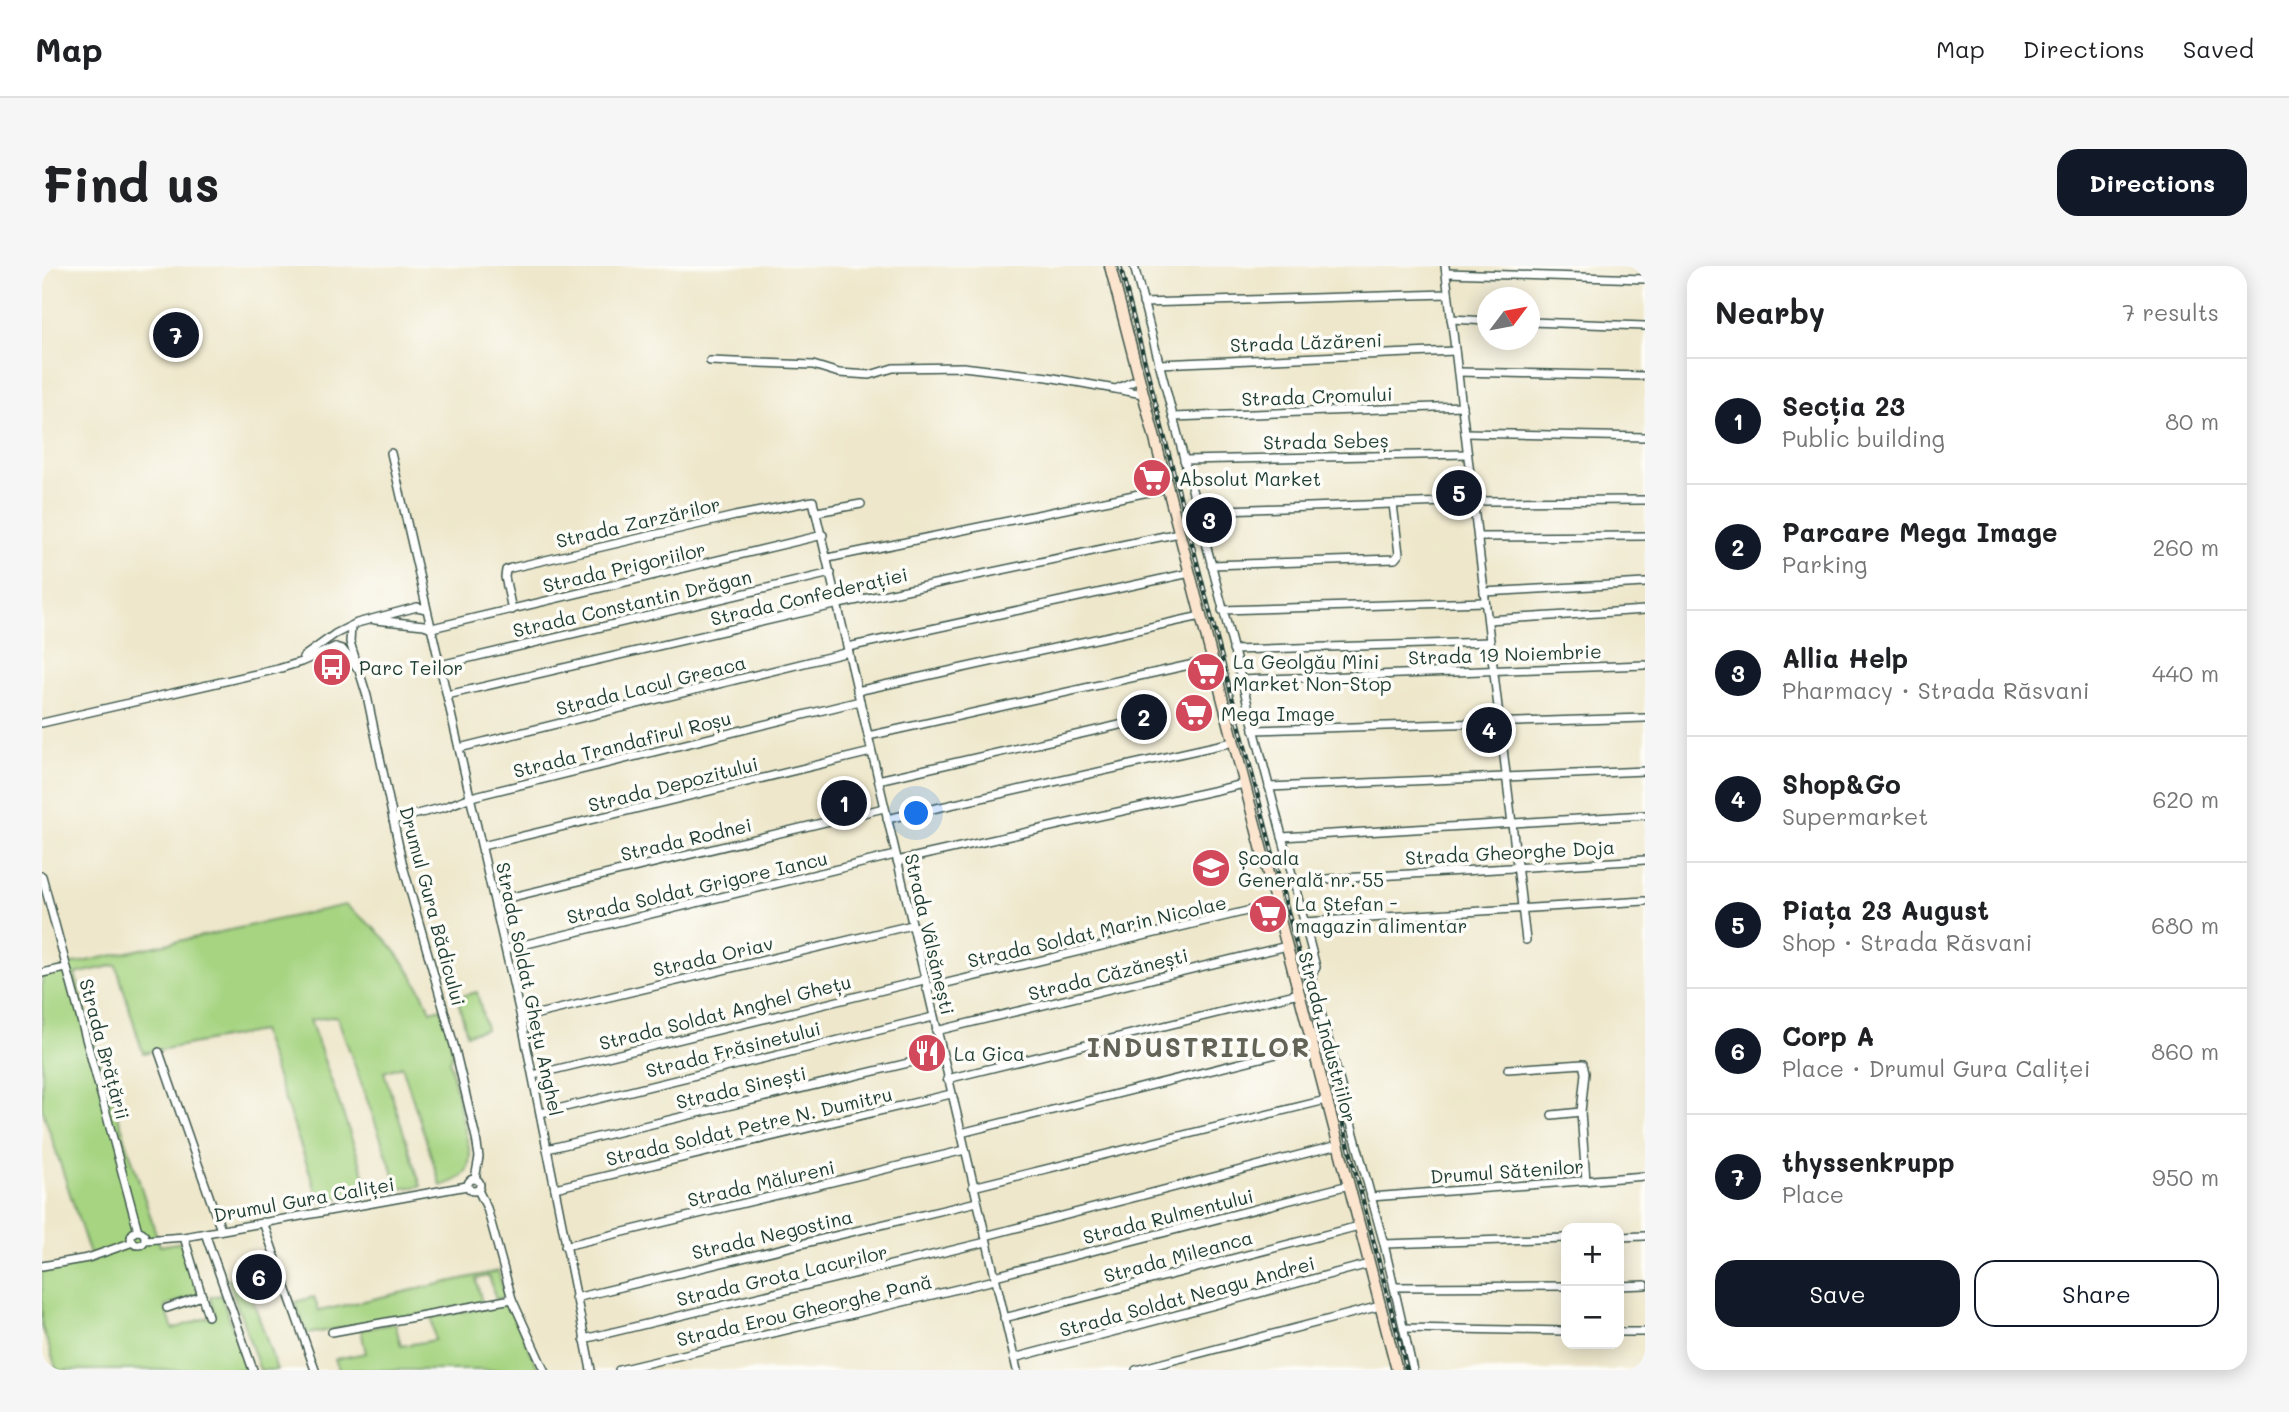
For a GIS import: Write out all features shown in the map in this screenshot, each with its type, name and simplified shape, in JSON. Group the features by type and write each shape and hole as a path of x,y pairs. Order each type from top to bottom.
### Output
{"main road":[{"name":"Strada Industriilor","path":"1110,266 1396,1370"}],"street":[{"path":"1134,266 1316,967 1311,976 1384,1244 1413,1370"},
{"path":"1526,940 1445,270 1645,279"},
{"path":"1143,303 1448,294"},
{"path":"1451,319 1477,320"},
{"path":"1540,322 1645,327"},
{"name":"Strada Lăzăreni","path":"1159,364 1455,351"},
{"path":"710,361 813,365 838,373 870,375 893,368 963,367 1048,377 1143,394"},
{"path":"1458,372 1645,376"},
{"path":"1118,388 1139,379"},
{"name":"Strada Cromului","path":"1173,417 1462,406"},
{"path":"1465,433 1645,437"},
{"path":"391,453 429,617 424,625"},
{"name":"Strada Sebeș","path":"1184,460 1467,454"},
{"path":"828,558 1168,488"},
{"name":"Strada Zarzărilor","path":"512,610 505,577 506,570 511,568 810,500 816,508 861,504"},
{"path":"1197,511 1473,501 1645,500"},
{"path":"1211,565 1395,559 1399,554 1393,505"},
{"name":"Strada Vâlsănești","path":"816,508 1017,1370"},
{"name":"Strada Confederației","path":"447,695 839,604 1179,533"},
{"name":"Strada Prigoriilor","path":"432,628 823,535"},
{"path":"1478,537 1645,536"},
{"name":"Strada Constantin Drăgan","path":"440,665 831,573"},
{"name":"Strada Lacul Greaca","path":"459,748 849,650 1190,573"},
{"path":"1484,592 1645,583"},
{"path":"1222,610 1485,602"},
{"path":"291,665 334,636 348,634 370,620 414,608 426,609"},
{"path":"414,608 410,616 414,625"},
{"path":"1488,620 1645,610"},
{"path":"857,691 1201,616"},
{"name":"Strada Soldat Ghețu Anghel","path":"429,617 521,1018 591,1370"},
{"path":"370,620 432,628"},
{"path":"42,723 291,665 347,647 348,634"},
{"name":"Drumul Gura Bădicului","path":"348,634 367,696 402,866 463,1080 478,1148 479,1163 475,1179"},
{"path":"334,636 332,642 359,670"},
{"path":"1233,650 1490,642"},
{"path":"868,736 1212,660"},
{"name":"Strada 19 Noiembrie","path":"1240,680 1645,664"},
{"name":"Strada Trandafirul Roșu","path":"393,820 445,807 471,797 860,701"},
{"path":"42,718 78,715"},
{"path":"1254,730 1645,718"},
{"path":"878,780 1125,724"},
{"path":"887,819 1233,742"},
{"name":"Strada Depozitului","path":"482,846 871,752"},
{"path":"1269,787 1645,771"},
{"name":"Strada Soldat Grigore Iancu","path":"506,949 896,858 1244,784"},
{"name":"Strada Rodnei","path":"495,901 884,808"},
{"path":"1282,837 1645,816"},
{"name":"Strada Gheorghe Doja","path":"1293,881 1645,860"},
{"name":"Strada Brățării","path":"42,876 138,1231"},
{"path":"1304,922 1645,901"},
{"name":"Strada Soldat Marin Nicolae","path":"925,984 1276,904"},
{"name":"Strada Oriav","path":"521,1018 912,925"},
{"name":"Strada Căzănești","path":"936,1031 1286,946"},
{"path":"42,972 66,968"},
{"name":"Strada Soldat Anghel Ghețu","path":"533,1075 925,984"},
{"path":"947,1079 1299,993"},
{"name":"Strada Frăsinetului","path":"541,1113 933,1017"},
{"path":"961,1133 1312,1045"},
{"path":"159,1052 221,1230"},
{"name":"Strada Sinești","path":"547,1149 942,1055"},
{"path":"1508,1069 1583,1064 1585,1073 1581,1112 1586,1181"},
{"name":"Strada Soldat Petre N. Dumitru","path":"555,1188 951,1094"},
{"path":"973,1187 1326,1100"},
{"path":"1552,1115 1581,1112"},
{"name":"Strada Grota Lacurilor","path":"584,1339 986,1239 1338,1145"},
{"name":"Strada Mălureni","path":"565,1245 965,1150"},
{"name":"Drumul Sătenilor","path":"1371,1197 1645,1176"},
{"path":"478,1190 470,1191 467,1186 469,1181 475,1179 480,1183 478,1190 487,1208 512,1299 544,1370"},
{"name":"Strada Rulmentului","path":"995,1278 1349,1185"},
{"name":"Drumul Gura Caliței","path":"145,1240 184,1237 467,1186"},
{"name":"Strada Negostina","path":"576,1298 977,1202"},
{"path":"263,1222 315,1370"},
{"name":"Strada Mileanca","path":"1004,1318 1359,1226"},
{"path":"42,1266 88,1258 133,1242 139,1245 145,1240 144,1234 138,1231 131,1235 133,1242"},
{"path":"205,1233 253,1370"},
{"path":"1624,1237 1645,1236"},
{"path":"184,1237 208,1316"},
{"path":"1384,1244 1561,1238"},
{"name":"Strada Soldat Neagu Andrei","path":"1014,1358 1369,1264"},
{"name":"Strada Erou Gheorghe Pană","path":"619,1370 995,1278"},
{"path":"1624,1286 1645,1285"},
{"path":"1394,1287 1561,1286"},
{"path":"167,1308 202,1296"},
{"path":"332,1332 512,1299"},
{"path":"1136,1370 1380,1306"},
{"path":"1404,1328 1561,1331"},
{"path":"1624,1332 1645,1332"}],"green space":[{"path":"345,905 385,939 396,952 431,1011 441,1008 453,1052 450,1062 470,1153 466,1172 459,1179 441,1186 402,1066 384,1072 421,1186 399,1189 337,1016 310,1020 370,1191 320,1202 261,1031 143,1053 116,965 75,974 160,1246 182,1242 199,1294 165,1306 173,1329 215,1315 210,1297 221,1295 248,1370 57,1370 42,1327 42,1270 92,1261 42,1108 42,976 68,965"},
{"path":"477,992 486,1029 467,1034 457,997"},
{"path":"498,1271 505,1296 496,1300 489,1276 476,1279 482,1303 307,1334 295,1302 314,1297 319,1311"},
{"path":"244,1274 277,1370 260,1370 228,1279"},
{"path":"509,1304 539,1370 339,1370 335,1359 366,1353 361,1330 395,1323 401,1346 435,1340 431,1317"}],"railway":[{"path":"1120,266 1407,1370"}],"place":[{"name":"thyssenkrupp","path":"176,335"},
{"name":"Absolut Market","path":"1152,478"},
{"name":"Piața 23 August","path":"1459,493"},
{"name":"Allia Help","path":"1209,520"},
{"name":"Parc Teilor","path":"332,667"},
{"name":"La Geolgău Mini Market Non-Stop","path":"1206,672"},
{"name":"Mega Image","path":"1194,713"},
{"name":"Parcare Mega Image","path":"1144,717"},
{"name":"Shop&Go","path":"1489,730"},
{"name":"Secția 23","path":"844,803"},
{"name":"Școala Generală nr. 55","path":"1211,868"},
{"name":"La Ștefan - magazin alimentar","path":"1268,914"},
{"name":"La Gica","path":"927,1053"},
{"name":"Corp A","path":"259,1277"}],"district":[{"name":"INDUSTRIILOR","path":"1199,1047"}]}
